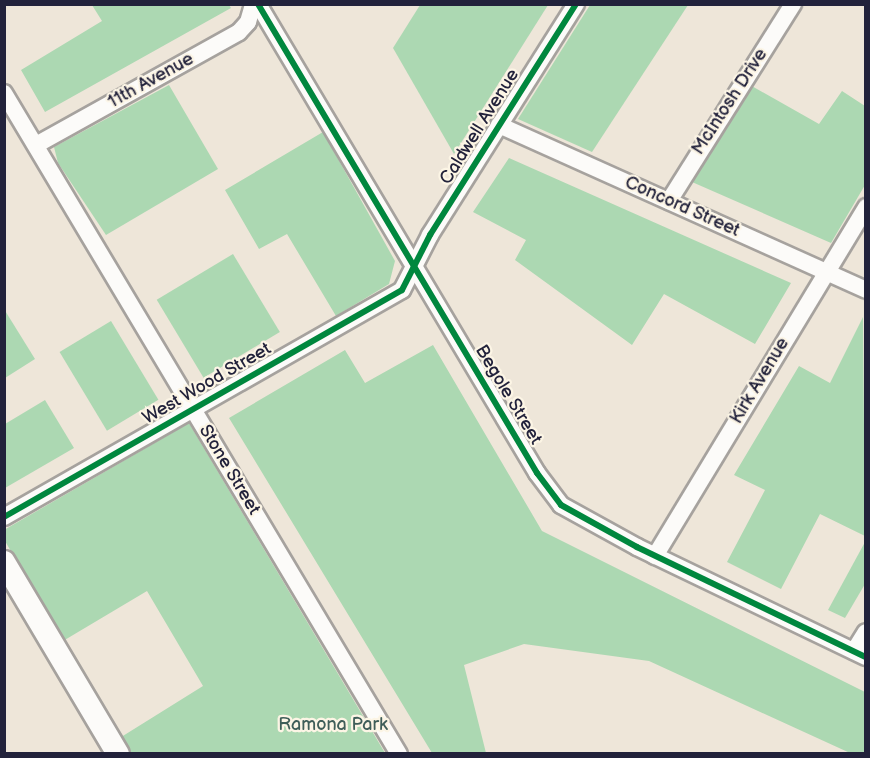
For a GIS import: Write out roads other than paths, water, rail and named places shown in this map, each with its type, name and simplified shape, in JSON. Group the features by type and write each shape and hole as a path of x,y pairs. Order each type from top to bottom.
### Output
{"street":[{"name":"11th Avenue","path":"36,145 239,32 248,22 255,4"},
{"name":"Begole Street","path":"255,4 552,495 579,518 860,654"},
{"name":"Caldwell Avenue","path":"414,267 425,244 576,4"},
{"name":"McIntosh Drive","path":"669,201 793,4"},
{"name":"Stone Street","path":"4,93 399,753"},
{"name":"Concord Street","path":"499,125 866,290"},
{"name":"Kirk Avenue","path":"655,556 866,207"},
{"name":"West Wood Street","path":"4,517 399,292 414,267"},
{"path":"4,562 118,753"},
{"path":"860,654 866,632"}],"park label":[{"name":"Ramona Park","path":"333,725"}]}
